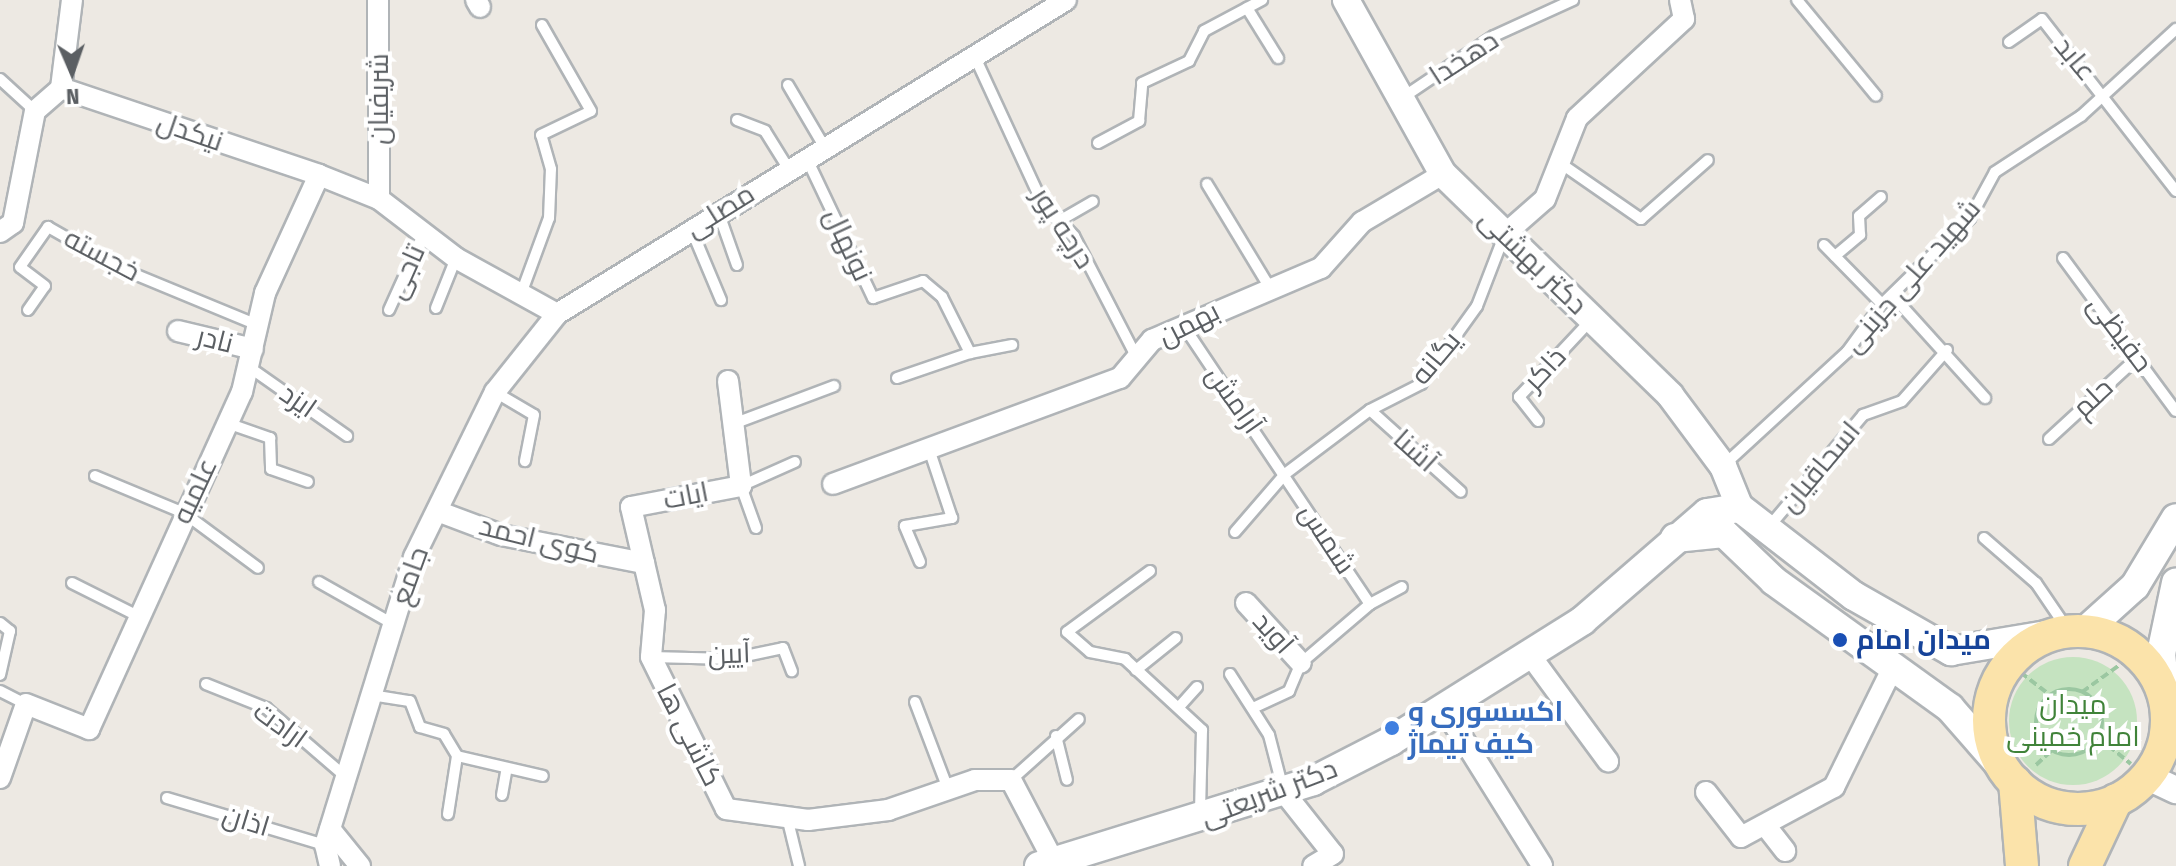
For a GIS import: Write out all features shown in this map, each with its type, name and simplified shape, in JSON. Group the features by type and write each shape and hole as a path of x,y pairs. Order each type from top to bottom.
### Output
{"main road":[{"path":"1740,508 1866,603 1951,651 2070,633 2136,653 2169,719"},
{"name":"دکتر شریعتی","path":"1046,864 1283,791 1445,710 1582,621 1674,538 1707,513 1740,508"},
{"path":"2022,866 2010,776 1989,716 2009,663 2070,633 2135,586 2176,518"},
{"path":"1674,538 1724,533 1774,581 1950,708 2010,776 2047,804 2074,810 2116,800 2162,783 2169,719 2161,654 2176,584"},
{"path":"2085,866 2116,800"}],"street":[{"path":"0,232 13,223 35,111 61,88 72,0"},
{"name":"مصلی","path":"557,314 973,53 1066,0"},
{"name":"دکتر بهشتی","path":"1346,0 1443,174 1670,395 1723,466 1740,508"},
{"path":"1505,234 1545,199 1563,165 1577,118 1684,19 1680,0"},
{"name":"شریفیان","path":"379,199 383,3"},
{"name":"نیکدل","path":"61,88 319,175"},
{"name":"بهمن","path":"833,484 1120,378 1152,340 1321,268 1362,222 1443,174"},
{"path":"319,175 379,199 456,258 557,314"},
{"name":"علمیه","path":"26,704 89,729 136,615 227,423 251,358 258,325 319,175"},
{"name":"جامع","path":"327,837 393,624 437,511 495,392 557,314"},
{"name":"نادر","path":"178,331 251,358"},
{"name":"ایات","path":"631,507 741,486 728,381"},
{"name":"کاشی ها","path":"631,507 655,610 651,657 726,809 787,817 888,810 975,780 1011,780"},
{"name":"کوی احمد","path":"437,511 501,535 644,563"},
{"name":"آوید","path":"1246,603 1301,663"},
{"path":"1530,655 1608,761"},
{"path":"1706,792 1741,837 1834,787 1893,667"},
{"path":"0,778 26,704"},
{"path":"1445,710 1542,865"},
{"path":"1011,780 1046,864"},
{"path":"1283,791 1333,854 1313,866"},
{"path":"1765,825 1785,851"},
{"path":"327,837 330,866"},
{"path":"327,837 360,866"}],"lane":[{"path":"1098,143 1139,121 1142,83 1189,61 1204,31 1262,0"},
{"name":"دهخدا","path":"1401,99 1494,36 1573,0"},
{"path":"1797,0 1876,96"},
{"path":"1247,8 1278,58"},
{"name":"عابد","path":"2009,42 2042,19 2104,93"},
{"path":"521,294 549,218 551,169 541,135 591,111 542,25"},
{"name":"شهید علی جزینی","path":"1723,466 1800,401 1882,304 1970,218 1995,172 2104,93 2176,29"},
{"name":"درچه پور","path":"973,53 1042,202 1059,221 1137,358"},
{"path":"0,79 35,111"},
{"path":"788,85 824,146"},
{"path":"2104,93 2176,191"},
{"path":"737,120 765,131 797,162"},
{"path":"1563,165 1641,219 1708,160"},
{"name":"نونهال","path":"797,162 873,298 923,281 942,297 970,353"},
{"path":"1207,184 1270,288"},
{"path":"1835,256 1860,235 1859,216 1881,197"},
{"path":"1059,221 1093,201"},
{"path":"718,212 737,265"},
{"name":"خجسته","path":"28,310 45,286 20,267 48,227 122,269 258,325"},
{"path":"691,229 721,300"},
{"name":"تاجی","path":"389,310 424,233"},
{"name":"یگانه","path":"1235,532 1285,474 1370,410 1421,384 1477,306 1505,234"},
{"path":"1824,245 1882,304"},
{"path":"436,308 456,258"},
{"name":"حفیظی","path":"2063,258 2176,411"},
{"path":"1892,295 1947,350 1985,398"},
{"name":"ذاکر","path":"1538,421 1519,397 1592,319"},
{"name":"آرامش","path":"1183,325 1285,474"},
{"path":"897,378 970,353 1012,345"},
{"name":"اسحاقیان","path":"1768,528 1863,415 1902,401 1947,350"},
{"name":"ایزد","path":"251,358 347,436"},
{"name":"حلم","path":"2049,439 2137,358"},
{"path":"733,424 834,386"},
{"path":"495,392 534,415 525,461"},
{"name":"آشنا","path":"1370,410 1461,492"},
{"path":"227,423 270,438 271,469 308,482"},
{"path":"920,562 905,526 952,518 929,449"},
{"name":"ایات","path":"756,528 741,486 795,462"},
{"name":"شمس","path":"1285,474 1370,604"},
{"path":"95,476 184,513 258,568"},
{"path":"1984,538 2036,583 2070,633"},
{"path":"1150,571 1067,632 1090,652 1125,659 1202,730 1200,819"},
{"path":"319,582 393,624"},
{"path":"72,583 136,615"},
{"name":"شمس","path":"1253,708 1289,691 1301,663 1370,604 1402,587"},
{"path":"0,623 10,631 0,675"},
{"path":"1136,670 1176,638"},
{"name":"آیین","path":"651,657 731,659 783,648 792,671"},
{"path":"1230,674 1253,708 1283,791"},
{"name":"ارادت","path":"206,684 266,708 346,777"},
{"path":"1179,707 1197,687"},
{"path":"0,691 26,704"},
{"path":"371,695 410,701 420,727 444,734 457,756 448,814"},
{"path":"915,702 948,789"},
{"path":"1011,780 1056,736 1079,719"},
{"path":"1056,736 1067,780"},
{"path":"457,756 543,776"},
{"path":"502,795 507,768"},
{"name":"اذان","path":"167,798 327,837"},
{"path":"787,817 799,866"}],"path":[{"path":"2009,663 2050,695 2082,692 2136,653"},
{"path":"2082,692 2098,706 2099,738"},
{"path":"2050,695 2036,723 2052,750 2083,752 2099,738"},
{"path":"2099,738 2162,783"}],"green space":[{"name":"میدان امام خمینی","path":"2073,657 2098,662 2119,675 2132,696 2137,721 2132,746 2119,767 2098,780 2073,785 2048,780 2027,767 2014,746 2009,721 2014,696 2027,675 2048,662"}],"place":[{"name":"میدان امام","path":"1840,640"},
{"name":"اکسسوری و کیف تیماژ","path":"1392,728"}]}
